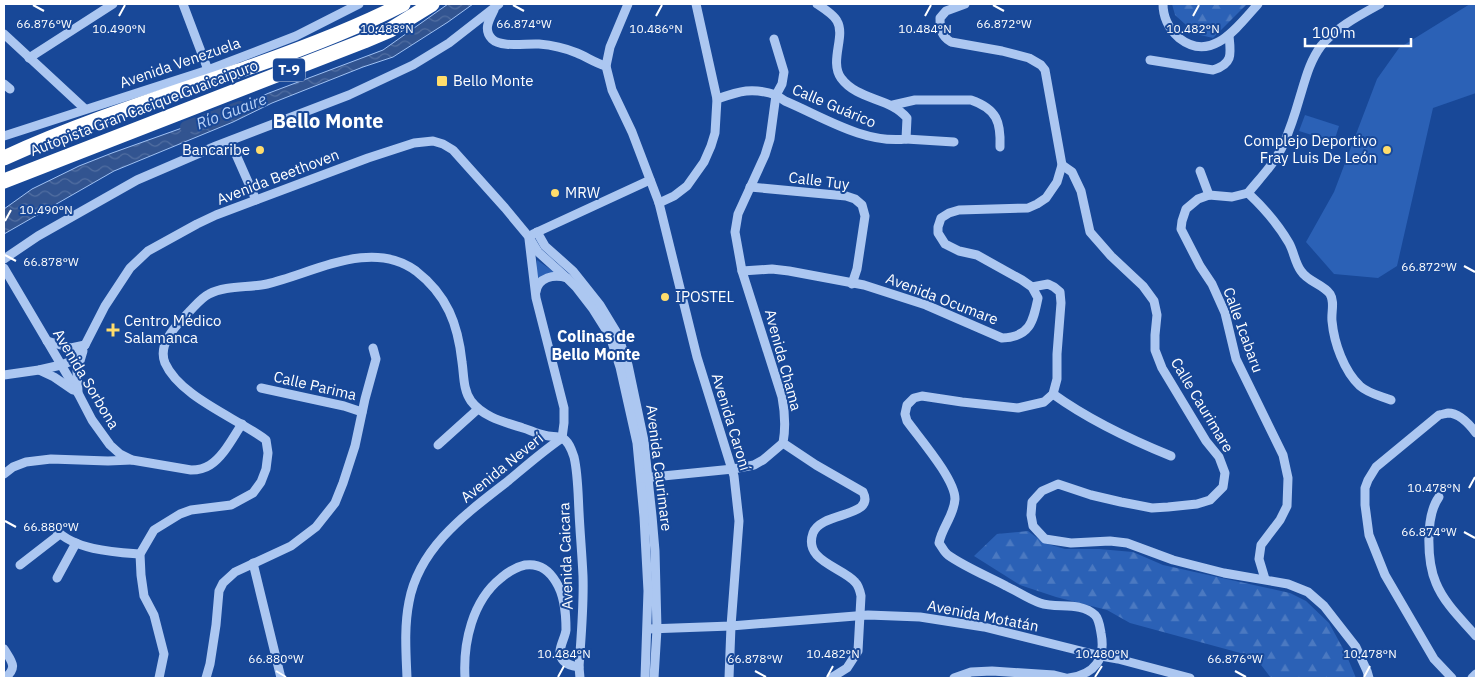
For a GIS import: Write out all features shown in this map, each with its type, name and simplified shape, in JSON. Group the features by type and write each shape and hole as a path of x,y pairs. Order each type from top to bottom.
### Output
{"highway":[{"name":"Autopista Gran Cacique Guaicaipuro","path":"4,158 47,138 311,45 377,18 403,4"},
{"name":"Autopista Gran Cacique Guaicaipuro","path":"4,181 364,41 390,30 432,4"},
{"name":"T-9","path":"4,150 47,138"}],"street":[{"path":"29,58 113,4"},
{"path":"183,4 208,70"},
{"name":"Avenida Venezuela","path":"4,136 208,70 296,36 360,4"},
{"path":"497,6 487,29 492,39 497,42 556,46 606,66 610,47 628,4"},
{"path":"659,203 674,196 687,186 704,162 712,146 715,133 717,99 696,4"},
{"name":"Calle Guárico","path":"776,95 785,101 857,134 885,140 906,139 907,118 900,110 893,105 868,97 842,80 836,63 840,28 837,20 817,4"},
{"path":"954,678 971,672 992,671 1054,675 1067,678 1080,676 1098,663 1101,656 1102,640 1096,616 1084,608 1041,604 946,554 939,543 941,533 953,511 955,499 953,486 937,460 907,421 905,414 907,405 914,398 922,396 1018,408 1044,402 1053,394 1058,379 1057,354 1061,303 1060,292 1048,284 1032,287 978,255 945,244 938,233 938,227 942,218 949,213 959,210 1028,208 1037,204 1046,198 1052,190 1057,182 1062,165 1049,85 1045,70 1041,65 1029,58 951,42 945,38 940,28 940,18 946,11 965,4"},
{"path":"1163,4 1167,25 1185,42 1204,47 1229,36 1258,4"},
{"path":"1200,171 1209,195 1232,198 1248,193 1270,166 1283,145 1307,73 1313,58 1321,46 1335,32 1380,4"},
{"path":"4,259 38,236 137,180 349,94 413,65 449,43 497,6"},
{"path":"4,34 86,109"},
{"path":"1150,60 1213,70 1222,67 1228,62 1230,54 1229,36"},
{"name":"Avenida Chama","path":"774,39 784,72 782,84 776,95 770,139 765,155 738,214 735,232 742,271 782,397 786,430 783,443"},
{"name":"Avenida Caroní","path":"606,66 612,90 632,132 659,203 697,357 733,469 740,521 731,626 729,678"},
{"path":"717,99 748,90 776,95"},
{"path":"893,105 915,100 971,100 986,107 999,123 1000,147"},
{"path":"906,139 954,142"},
{"path":"230,141 256,200"},
{"name":"Avenida Beethoven","path":"61,365 69,362 85,345 123,276 148,251 216,215 395,148 432,141 443,144 453,150 533,234"},
{"name":"Calle Caurimare","path":"1062,165 1072,172 1081,191 1090,232 1111,256 1143,286 1154,301 1157,315 1156,350 1162,368 1206,441 1219,456 1225,473 1223,487 1210,500 1197,504 1168,507 1152,508 1121,502 1091,495 1058,484 1042,491 1032,502 1031,515 1033,526 1045,539 1071,543 1110,541 1127,543 1172,560 1224,574 1288,584 1308,592 1324,606 1356,647 1369,678"},
{"path":"533,234 650,180"},
{"name":"Calle Tuy","path":"750,187 846,196 855,199 862,205 865,216 857,269 852,284"},
{"path":"1248,193 1261,205 1282,232 1290,245 1301,272 1310,280 1326,289 1332,296 1332,320 1336,345 1352,376 1361,387 1392,400"},
{"name":"Calle Icabaru","path":"1209,195 1198,199 1186,209 1182,221 1182,229 1215,291 1227,320 1236,359 1283,455 1288,478 1286,506 1280,520 1261,545 1258,559 1265,579"},
{"name":"Avenida Caurimare","path":"533,234 538,252 568,278 593,309 610,336 620,367 644,478 655,551 652,629 654,678"},
{"name":"Avenida Caurimare","path":"533,234 573,271 600,305 617,333 628,365 637,401 644,441 644,478"},
{"name":"Avenida Neverí","path":"407,678 405,635 409,600 419,572 430,554 458,520 562,438 564,408 536,298 533,234"},
{"path":"159,678 164,654 154,615 144,596 140,554 154,530 180,514 191,510 232,504 253,493 261,482 266,468 268,453 266,440 204,403 174,376 167,366 163,354 166,341 174,328 207,295 216,291 267,284 350,259 367,257 392,259 415,271 437,291 446,306 457,330 465,392 478,409 496,419 544,435 562,438"},
{"name":"Avenida Sorbona","path":"4,268 92,420 110,445 120,454 132,460 191,470 201,469 210,465 219,456 242,424"},
{"name":"Avenida Ocumare","path":"742,271 772,269 789,271 883,290 926,305 1002,338 1022,334 1034,319 1038,298 1032,287"},
{"path":"536,298 537,288 547,278 559,276 568,278"},
{"path":"47,341 71,348 85,345"},
{"path":"79,395 77,371 85,345"},
{"name":"Calle Parima","path":"206,678 216,625 219,592 223,583 235,572 297,542 316,526 334,504 352,455 376,359 372,348"},
{"path":"4,375 61,365"},
{"path":"39,370 54,376 79,395"},
{"name":"Calle Parima","path":"261,388 362,412"},
{"path":"1053,394 1077,411 1131,440 1171,456"},
{"path":"438,445 478,409"},
{"path":"1452,678 1434,659 1385,575 1368,535 1365,488 1376,467 1439,415 1448,413 1458,416 1476,433"},
{"name":"Avenida Caicara","path":"562,438 567,442 574,458 578,489 583,576 580,678"},
{"path":"644,478 733,469 754,464 763,460 783,443 863,492 866,498 862,508 821,523 815,529 812,536 816,554 855,582 861,596 858,651 847,668 831,678"},
{"path":"4,474 13,467 26,462 50,459 132,460"},
{"path":"1439,497 1432,510 1429,535 1433,573 1445,599 1476,636"},
{"path":"20,566 58,532 76,543 118,552 140,554"},
{"path":"57,578 76,543"},
{"path":"253,563 281,678"},
{"path":"465,678 464,661 468,637 479,605 491,586 507,573 514,568 531,565 539,565 546,570 560,589 565,607 566,632 560,653 562,660 568,665 579,667"},
{"name":"Avenida Motatán","path":"652,629 731,626 860,616 920,616 984,627 1190,678"},
{"name":"Avenida Caurimare","path":"645,678 652,629"},
{"path":"4,649 13,664 10,674 5,678"},
{"path":"1472,678 1476,674"}],"green space":[{"path":"1172,4 1247,4 1213,38 1196,34 1175,15"},
{"name":"Complejo Deportivo Fray Luis De León","path":"1470,4 1476,4 1476,93 1433,108 1397,266 1378,278 1334,274 1306,242 1334,192 1377,79 1399,48"},
{"path":"1305,115 1339,126 1334,142 1299,131"},
{"path":"537,260 557,274 549,273 535,282"},
{"path":"1028,531 1044,543 1065,549 1133,552 1163,565 1290,593 1306,601 1329,623 1346,654 1356,678 1271,678 1255,657 1130,623 1107,610 1056,597 1020,585 974,556 997,534"}],"water":[{"name":"Río Guaire","path":"448,4 473,4 393,57 272,103 233,122 114,171 4,234 4,209 32,189 79,166 210,118 269,93 383,50"}],"waterway":[{"name":"Río Guaire","path":"186,127 240,107"}],"place":[{"name":"Bello Monte","path":"442,81"},
{"name":"Bancaribe","path":"260,150"},
{"name":"Complejo Deportivo Fray Luis De León","path":"1387,150"},
{"name":"MRW","path":"555,193"},
{"name":"IPOSTEL","path":"665,297"},
{"name":"Centro Médico Salamanca","path":"113,330"}],"district":[{"name":"Bello Monte","path":"328,121"},
{"name":"Colinas de Bello Monte","path":"596,345"}]}
